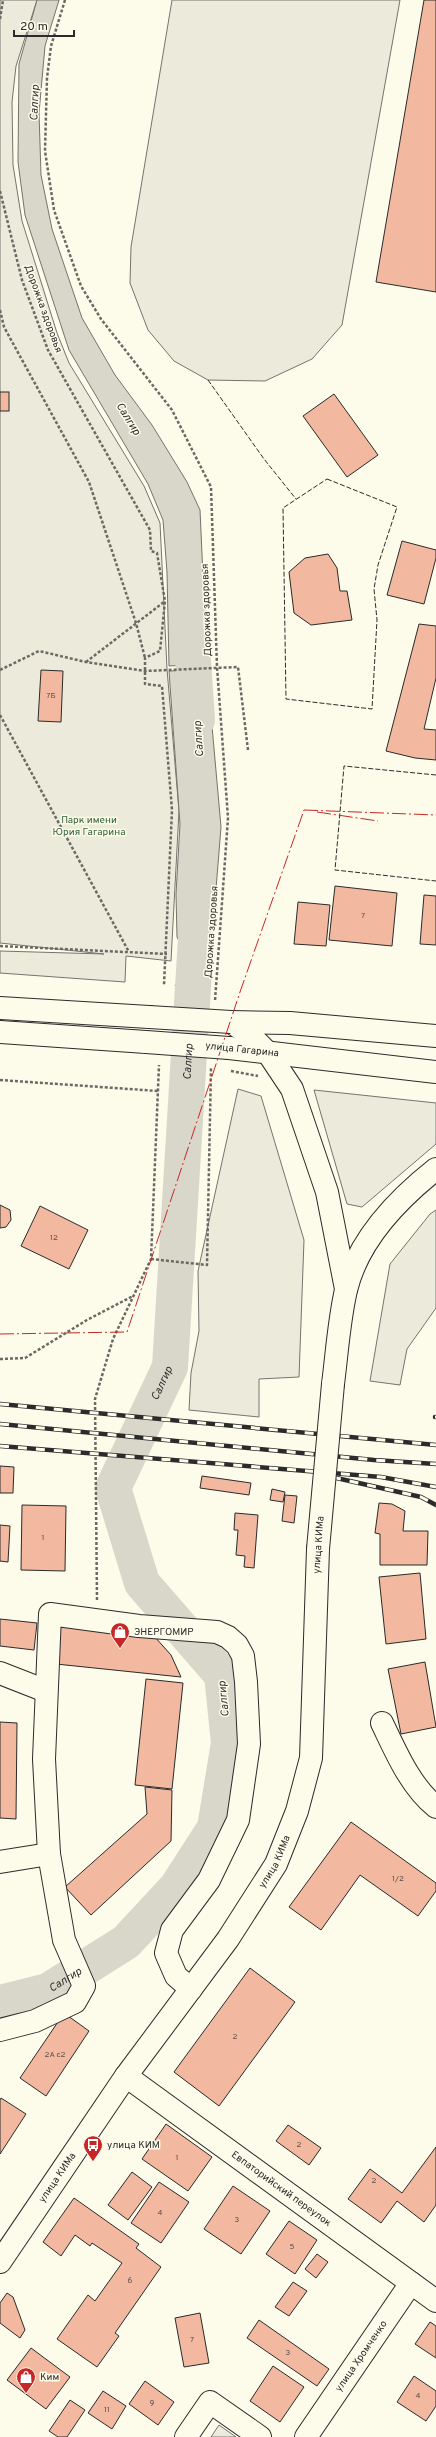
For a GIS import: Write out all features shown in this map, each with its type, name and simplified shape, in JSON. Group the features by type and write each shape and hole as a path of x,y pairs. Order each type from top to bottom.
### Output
{"main road":[{"path":"0,1008 231,1022 290,1023 436,1036"},
{"path":"231,1022 251,1036 268,1053 292,1089 320,1168 334,1220 346,1289"},
{"name":"улица Гагарина","path":"0,1032 229,1048 436,1072"},
{"path":"346,1289 359,1258 379,1224 396,1202 436,1169"},
{"name":"улица КИМа","path":"0,2262 126,2076 228,1939 276,1864 297,1811 311,1758 318,1549 333,1384 346,1289"},
{"path":"0,2030 35,2021 75,2002 84,1986 64,1940 49,1854 44,1759 50,1614 139,1626 217,1632 233,1641 243,1656 246,1682 248,1744 238,1820 209,1880 172,1930 166,1953 176,1976 191,1989"},
{"path":"0,1674 46,1691"},
{"path":"382,1723 404,1768 427,1800 436,1807"},
{"path":"0,1862 49,1854"},
{"name":"Евпаторийский переулок","path":"126,2076 436,2301"},
{"name":"улица Хромченко","path":"308,2433 411,2283"},
{"path":"186,2437 210,2402 260,2437"}],"path":[{"path":"0,19 3,0"},
{"name":"Дорожка здоровья","path":"65,0 51,46 47,78 45,151 54,210 81,286 101,319 172,410 212,487 217,667 228,818 214,1006"},
{"name":"Дорожка здоровья","path":"0,191 22,280 48,350 150,530 151,551 157,553 165,601 160,651 145,658"},
{"path":"0,310 4,327 89,482 136,623 145,658 145,684 162,686 172,810 167,954 164,985"},
{"path":"86,662 165,601"},
{"path":"0,670 39,651 86,662 145,671 238,667 248,750"},
{"path":"0,715 129,952"},
{"path":"0,946 167,954"},
{"path":"151,1259 207,1265 208,1102 211,1062"},
{"path":"98,1620 94,1466 95,1399 113,1339 151,1259 159,1064"},
{"path":"227,1070 263,1077"},
{"path":"0,1080 158,1091"},
{"path":"0,1359 24,1358 87,1320 134,1296"}],"green space":[{"name":"Парк имени Юрия Гагарина","path":"0,0 37,0 16,66 12,102 13,165 22,221 57,333 69,363 144,486 160,523 167,669 179,811 171,961 126,956 125,982 0,973 0,951 104,954 0,943"},
{"path":"172,0 400,0 342,325 312,359 265,381 208,380 174,361 148,330 130,283 131,247"},
{"path":"238,1089 261,1096 304,1240 299,1377 259,1379 259,1417 189,1410 191,1373 199,1331 198,1271"},
{"path":"314,1090 436,1103 436,1144 362,1207 347,1204"},
{"path":"436,1210 436,1308 407,1349 400,1385 370,1381 390,1264 430,1214"},
{"path":"219,2425 236,2437 211,2437"}],"water":[{"path":"37,0 59,0 45,46 39,113 41,175 52,229 82,318 115,375 152,425 187,482 200,510 207,664 169,666 167,572 163,520 148,484 69,350 25,215 18,162 19,64"},
{"path":"207,670 221,827 208,988 175,986 184,968 186,956 177,937 176,894 180,824 169,671"}],"building":[{"path":"424,0 436,0 436,292 376,282"},
{"path":"0,392 9,392 9,411 0,411"},
{"path":"334,394 378,455 347,477 303,416"},
{"path":"402,541 436,550 436,558 424,604 387,595"},
{"path":"328,554 337,568 340,591 347,591 352,620 311,625 294,613 289,572 305,558"},
{"path":"419,624 436,626 436,678 424,729 436,730 436,760 415,758 386,751"},
{"path":"41,670 63,671 61,722 38,721"},
{"path":"335,886 397,893 392,946 329,940"},
{"path":"424,895 436,896 436,945 420,944"},
{"path":"298,902 330,905 326,946 294,944"},
{"path":"0,1205 10,1210 11,1220 6,1227 0,1228"},
{"path":"40,1206 88,1230 69,1269 21,1246"},
{"path":"0,1466 14,1467 13,1493 0,1493"},
{"path":"202,1476 251,1483 249,1495 200,1488"},
{"path":"272,1489 285,1492 283,1502 270,1500"},
{"path":"285,1495 297,1496 294,1523 282,1521"},
{"path":"379,1503 392,1504 405,1511 403,1531 428,1531 427,1565 380,1565 380,1534 375,1533"},
{"path":"22,1505 66,1506 65,1571 21,1570"},
{"path":"235,1513 258,1515 254,1568 244,1567 245,1556 236,1555 238,1530 234,1530"},
{"path":"0,1525 10,1526 8,1562 0,1561"},
{"path":"420,1573 426,1639 386,1644 379,1577"},
{"path":"0,1619 37,1623 34,1650 0,1646"},
{"path":"61,1625 154,1636 171,1655 181,1677 56,1664"},
{"path":"425,1662 436,1727 401,1734 388,1669"},
{"path":"146,1679 183,1683 172,1789 135,1785"},
{"path":"0,1722 17,1723 16,1819 0,1818"},
{"path":"145,1787 172,1790 171,1841 91,1915 65,1887 147,1814"},
{"path":"351,1822 436,1883 436,1891 418,1916 360,1875 321,1930 289,1907"},
{"path":"250,1968 295,2002 219,2106 174,2072"},
{"path":"64,2013 89,2031 46,2096 20,2078"},
{"path":"1,2098 26,2114 0,2154 0,2100"},
{"path":"166,2124 212,2157 188,2191 142,2159"},
{"path":"288,2125 321,2148 309,2165 276,2141"},
{"path":"436,2147 436,2205 424,2222 397,2201 381,2223 348,2199 370,2169 402,2193"},
{"path":"132,2172 152,2187 128,2220 108,2205"},
{"path":"159,2182 189,2202 161,2243 131,2223"},
{"path":"233,2186 270,2211 241,2254 204,2229"},
{"path":"74,2198 139,2244 136,2248 161,2267 115,2333 119,2336 97,2367 57,2339 88,2295 95,2301 122,2263 92,2243 90,2246 75,2235 61,2256 43,2242"},
{"path":"289,2221 317,2240 295,2274 266,2254"},
{"path":"317,2254 328,2262 316,2278 305,2269"},
{"path":"293,2282 307,2291 289,2316 275,2307"},
{"path":"7,2293 13,2297 25,2330 20,2338 0,2323 0,2303"},
{"path":"200,2313 209,2363 184,2367 175,2318"},
{"path":"259,2320 329,2369 317,2386 247,2338"},
{"path":"430,2322 436,2326 436,2358 415,2344"},
{"path":"31,2348 70,2377 46,2409 7,2380"},
{"path":"273,2366 304,2387 280,2422 250,2401"},
{"path":"414,2376 436,2391 436,2406 426,2421 397,2402"},
{"path":"145,2381 174,2402 158,2425 129,2404"},
{"path":"103,2391 126,2406 112,2429 88,2413"},
{"path":"70,2400 85,2410 67,2437 58,2437 49,2431"}],"waterway":[{"name":"Салгир","path":"190,615 197,720"},
{"name":"Салгир","path":"0,2003 48,1991 126,1942 177,1887 215,1828 229,1743 222,1675 142,1583 113,1488 170,1367 196,938"}],"railway":[{"path":"0,1404 436,1445"},
{"path":"0,1424 374,1460 436,1464"},
{"path":"0,1446 381,1477 436,1487"},
{"path":"332,1477 421,1497 436,1505"}],"fence":[{"path":"208,380 264,459 296,499"},
{"path":"327,479 397,507 378,565 374,589 377,620 372,709 286,699 283,508 327,479"},
{"path":"436,775 344,766 335,870 436,881"}],"power":[{"path":"304,810 436,815"},
{"path":"0,1334 127,1332 240,992 304,810"},
{"path":"317,812 378,821"}],"place":[{"name":"ЭНЕРГОМИР","path":"120,1649"},
{"name":"улица КИМ","path":"93,2162"},
{"name":"Ким","path":"26,2394"}]}
